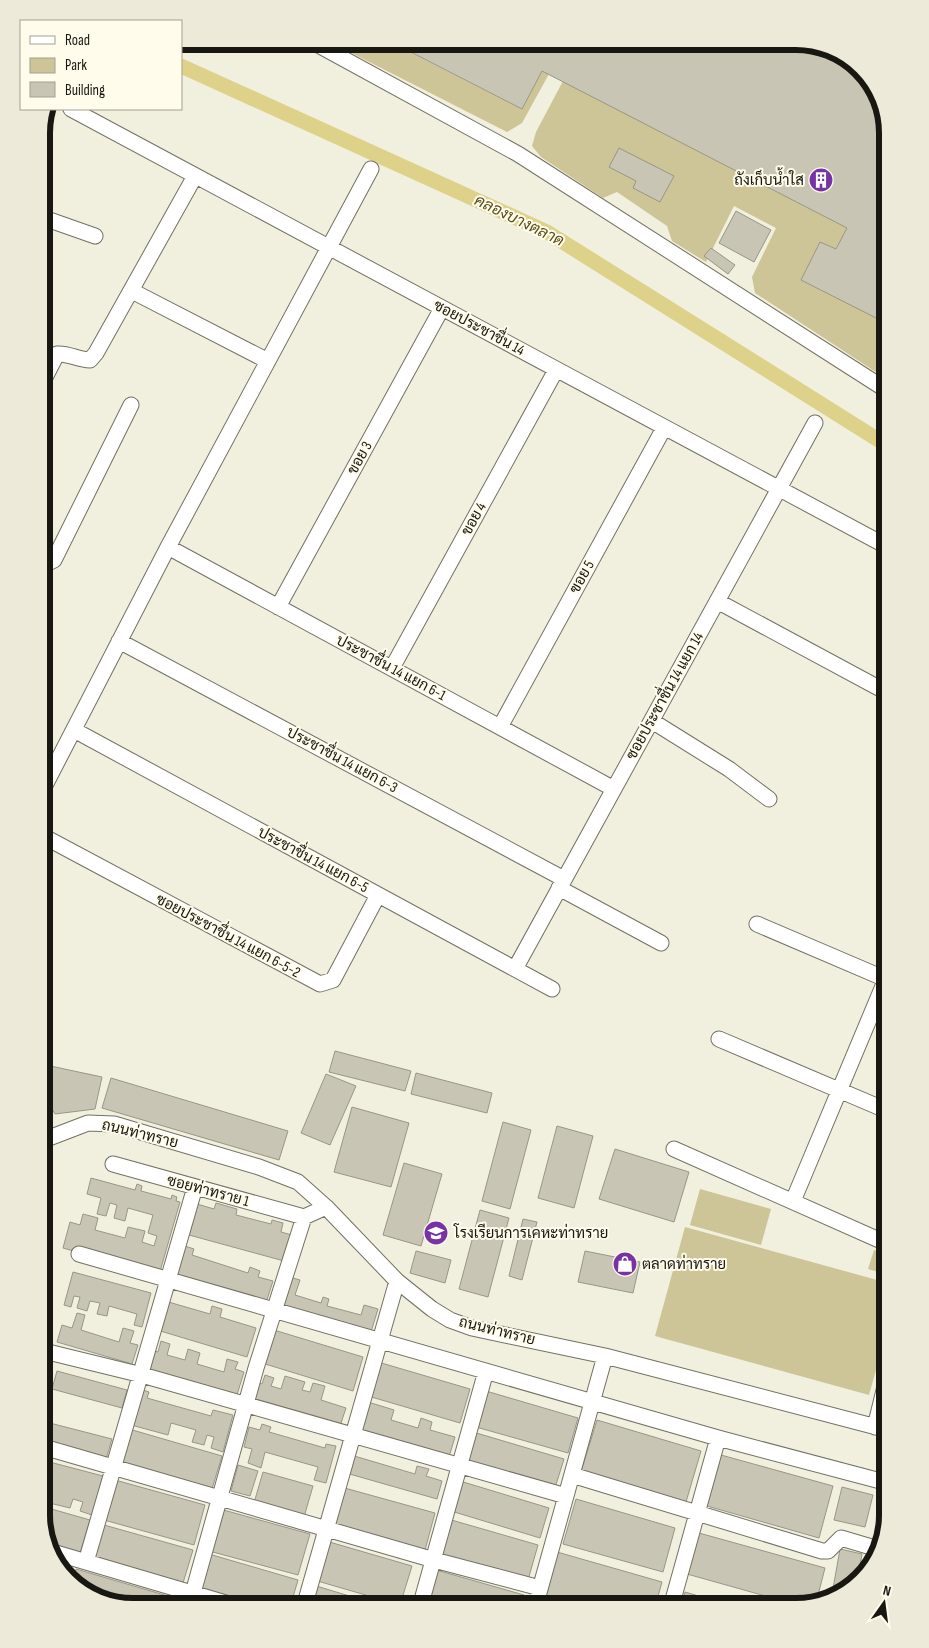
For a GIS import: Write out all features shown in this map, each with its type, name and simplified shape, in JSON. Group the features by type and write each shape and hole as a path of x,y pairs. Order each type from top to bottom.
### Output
{"street":[{"path":"327,50 518,154 879,385"},
{"name":"ซอยประชาชื่น 14","path":"72,110 879,542"},
{"path":"50,776 168,547 371,169"},
{"path":"50,368 57,354 66,354 82,360 90,360 132,291 195,176"},
{"path":"50,221 95,236"},
{"path":"132,291 268,361"},
{"name":"ขอย 3","path":"278,607 442,308"},
{"name":"ขอย 4","path":"392,668 556,370"},
{"path":"50,562 54,560 131,405"},
{"name":"ซอยประชาชื่น 14 แยก 14","path":"515,970 815,423"},
{"name":"ฃอย 5","path":"500,727 664,428"},
{"name":"ประชาชื่น 14 แยก 6-1","path":"168,547 614,788"},
{"path":"717,601 879,688"},
{"name":"ประชาชื่น 14 แยก 6-3","path":"120,641 562,884 662,943"},
{"path":"652,721 729,769 769,799"},
{"name":"ประชาชื่น 14 แยก 6-5","path":"74,730 552,989"},
{"name":"ซอยประชาชื่น 14 แยก 6-5-2","path":"50,840 320,984 333,980 378,895"},
{"path":"757,924 879,976"},
{"path":"793,1201 879,998"},
{"path":"719,1039 879,1107"},
{"name":"ถนนท่าทราย","path":"50,1138 88,1123 114,1124 280,1174 304,1186 396,1281 432,1309 457,1322 472,1328 605,1356 879,1428"},
{"path":"674,1149 879,1240"},
{"name":"ซอยท่าทราย 1","path":"113,1164 304,1217"},
{"path":"86,1562 142,1375 195,1187"},
{"path":"192,1598 273,1311 304,1217 326,1207"},
{"path":"79,1254 718,1438 879,1481"},
{"path":"307,1598 396,1281"},
{"path":"50,1352 142,1375 566,1496"},
{"path":"537,1598 605,1356"},
{"path":"423,1598 486,1371"},
{"path":"674,1598 718,1438"},
{"path":"50,1449 327,1530 540,1588"},
{"path":"572,1475 822,1551 828,1551 840,1538 872,1547"},
{"path":"60,1554 185,1598"}],"green space":[{"path":"346,50 406,50 522,109 542,71 549,74 522,123 507,132"},
{"path":"563,81 847,228 836,249 820,242 879,313 879,374 755,293 752,277 776,228 734,206 706,262 672,241 667,226 617,192 603,198 541,157 532,146 536,132"},
{"path":"700,1189 771,1209 761,1245 690,1225"},
{"path":"685,1227 879,1281 879,1359 869,1395 655,1336"},
{"path":"874,1250 879,1251 879,1272 868,1269"}],"building":[{"name":"ถังเก็บน้ำใส","path":"407,50 802,50 823,54 842,64 862,82 868,91 877,117 879,133 879,319 801,280 820,242 836,249 847,228 542,71 522,109"},
{"path":"619,148 674,176 660,202 633,188 636,181 609,167"},
{"path":"736,211 771,230 754,262 719,243"},
{"path":"711,248 735,265 728,274 704,256"},
{"path":"335,1051 411,1071 405,1091 329,1072"},
{"path":"50,1066 102,1077 95,1109 55,1114 50,1106"},
{"path":"416,1073 492,1093 487,1113 411,1094"},
{"path":"326,1074 356,1086 330,1145 301,1133"},
{"path":"111,1078 288,1131 279,1160 102,1108"},
{"path":"352,1107 409,1123 391,1187 334,1172"},
{"path":"503,1122 531,1130 510,1209 482,1201"},
{"path":"557,1126 593,1136 574,1208 538,1198"},
{"path":"615,1149 689,1172 674,1222 599,1199"},
{"path":"404,1163 442,1174 421,1246 383,1235"},
{"path":"91,1178 135,1190 137,1184 142,1186 141,1191 171,1199 172,1195 177,1197 176,1201 180,1202 159,1275 63,1248 70,1222 80,1225 83,1214 98,1218 95,1230 125,1238 128,1227 145,1231 142,1242 154,1246 157,1236 148,1233 153,1215 128,1208 125,1221 114,1218 117,1205 110,1203 106,1216 97,1214 101,1198 87,1194"},
{"path":"216,1203 237,1209 236,1215 271,1224 272,1220 283,1223 281,1232 292,1235 284,1261 189,1235 197,1204 214,1209"},
{"path":"480,1210 509,1218 488,1297 459,1289"},
{"path":"523,1219 537,1222 522,1280 509,1276"},
{"path":"185,1246 194,1249 192,1255 248,1273 250,1267 260,1271 258,1277 273,1281 265,1306 175,1277"},
{"path":"416,1251 451,1260 445,1283 410,1273"},
{"path":"585,1251 640,1262 633,1293 578,1282"},
{"path":"73,1272 151,1293 142,1327 134,1325 137,1314 109,1306 107,1316 97,1314 100,1303 90,1301 87,1311 77,1308 80,1297 74,1296 71,1307 64,1305"},
{"path":"286,1276 300,1280 295,1295 321,1303 323,1297 329,1299 327,1306 361,1315 364,1305 378,1309 370,1335 277,1307"},
{"path":"165,1301 210,1314 212,1306 222,1309 220,1317 256,1328 247,1357 157,1330"},
{"path":"77,1313 85,1315 81,1330 119,1342 123,1328 134,1331 130,1343 138,1345 132,1364 57,1342 62,1325 72,1328"},
{"path":"274,1330 363,1357 353,1391 262,1363"},
{"path":"161,1341 170,1344 167,1355 185,1360 188,1349 200,1353 197,1364 224,1372 227,1359 238,1362 235,1369 244,1372 236,1398 145,1371 151,1350 158,1352"},
{"path":"378,1362 470,1389 460,1423 368,1396"},
{"path":"57,1371 127,1390 122,1408 52,1389"},
{"path":"265,1375 274,1378 271,1386 281,1389 285,1376 305,1382 302,1390 310,1392 313,1383 325,1386 321,1400 346,1408 339,1429 248,1402 254,1381 262,1384"},
{"path":"140,1389 149,1392 147,1398 211,1416 213,1410 233,1415 223,1452 211,1448 214,1437 207,1435 204,1445 192,1442 196,1430 171,1423 168,1435 131,1425"},
{"path":"486,1391 578,1418 568,1453 476,1427"},
{"path":"368,1402 394,1410 391,1420 418,1428 421,1418 432,1422 430,1430 455,1437 448,1460 359,1433"},
{"path":"597,1420 701,1451 686,1502 581,1472"},
{"path":"50,1423 112,1439 106,1459 50,1444"},
{"path":"262,1424 271,1427 269,1432 325,1448 326,1444 336,1446 326,1483 314,1480 318,1467 265,1452 261,1468 248,1463 252,1449 244,1447 249,1427 260,1430"},
{"path":"129,1429 222,1456 211,1492 119,1465"},
{"path":"473,1432 564,1459 554,1491 464,1465"},
{"path":"351,1455 415,1474 417,1466 429,1469 426,1476 442,1481 437,1499 346,1473"},
{"path":"721,1455 833,1486 819,1538 707,1506"},
{"path":"50,1462 103,1476 92,1515 80,1511 83,1502 73,1499 70,1508 50,1503"},
{"path":"238,1465 258,1471 250,1496 231,1491"},
{"path":"263,1472 313,1486 304,1517 254,1503"},
{"path":"115,1480 205,1505 194,1545 104,1520"},
{"path":"460,1481 549,1508 540,1538 451,1511"},
{"path":"341,1487 435,1513 425,1550 330,1524"},
{"path":"842,1487 873,1495 865,1527 834,1520"},
{"path":"576,1499 675,1528 663,1572 563,1544"},
{"path":"50,1509 90,1520 80,1553 56,1546"},
{"path":"220,1509 310,1534 298,1575 209,1551"},
{"path":"448,1519 538,1545 528,1580 439,1555"},
{"path":"104,1525 193,1550 183,1583 94,1558"},
{"path":"699,1533 825,1568 818,1594 796,1598 772,1598 687,1574"},
{"path":"326,1541 412,1566 402,1598 376,1598 314,1580"},
{"path":"840,1549 862,1554 858,1570 833,1590"},
{"path":"557,1552 662,1582 658,1598 544,1598"},
{"path":"209,1554 298,1580 293,1598 235,1598 199,1587"},
{"path":"76,1569 175,1598 127,1598 117,1596 91,1587 75,1574"},
{"path":"433,1569 524,1595 523,1598 425,1598"},
{"path":"313,1585 356,1598 309,1598"},
{"path":"685,1592 705,1598 683,1598"}],"waterway":[{"name":"คลองบางตลาด","path":"182,66 547,232 879,440"}],"place":[{"name":"ถังเก็บน้ำใส","path":"821,180"},
{"name":"โรงเรียนการเคหะท่าทราย","path":"436,1233"},
{"name":"ตลาดท่าทราย","path":"625,1264"}]}
